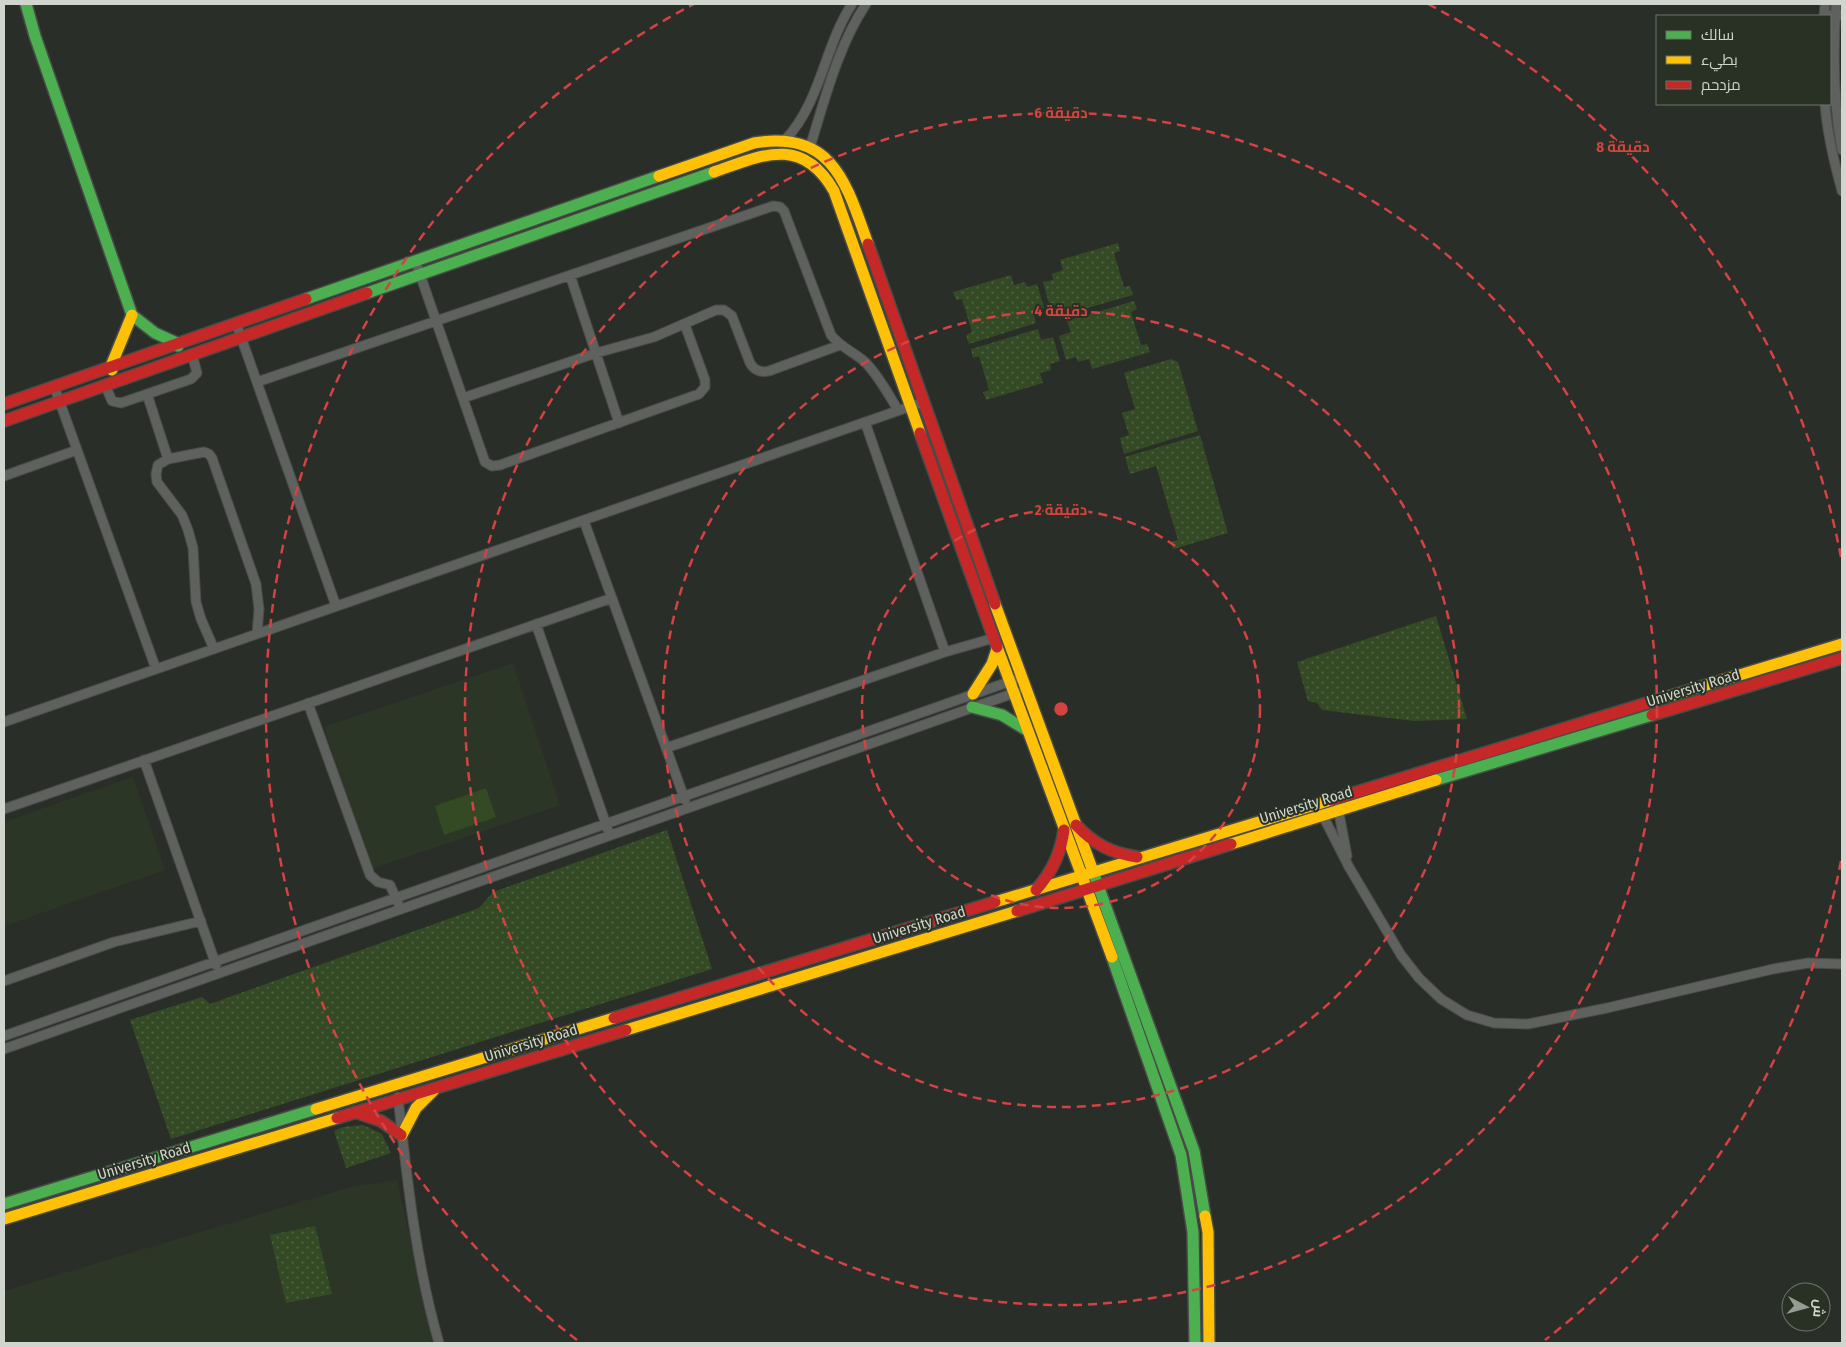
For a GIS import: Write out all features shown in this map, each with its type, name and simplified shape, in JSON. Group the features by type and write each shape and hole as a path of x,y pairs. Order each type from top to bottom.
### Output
{"main road":[{"path":"26,4 132,315 155,333 177,344 187,356"},
{"path":"4,404 754,143 769,140 785,140 810,147 831,162 842,176 849,192 1023,683 1194,1151 1208,1232 1209,1343"},
{"path":"784,153 785,140"},
{"path":"4,421 758,156 784,153 805,159 821,171 834,191 1009,682 1112,957 1181,1155 1193,1232 1195,1343"},
{"path":"821,171 831,162"},
{"path":"110,383 110,366 132,315"},
{"path":"973,694 992,664 995,643"},
{"name":"University Road","path":"4,1219 1086,890 1321,810 1697,688 1842,644"},
{"name":"University Road","path":"1337,805 1701,701 1842,658"},
{"path":"1697,688 1701,701"},
{"path":"972,707 989,709 1002,714 1028,732"},
{"name":"University Road","path":"4,1204 1093,872 1321,810"},
{"path":"1076,826 1088,839 1099,847 1122,855 1142,858"},
{"path":"1036,890 1048,878 1059,858 1063,845 1064,830"},
{"path":"945,918 950,932"},
{"path":"694,994 699,1007"},
{"path":"355,1112 381,1121 402,1138 416,1108 438,1087"}],"street":[{"path":"785,140 807,110 838,31 852,4"},
{"path":"810,147 844,49 855,22 866,4"},
{"path":"1836,4 1839,14 1836,26 1835,97 1842,150"},
{"path":"1825,105 1833,161 1842,191"},
{"path":"257,382 773,206 780,207 784,211 828,330 840,344 870,368 898,410"},
{"path":"414,260 485,462 492,466 696,396 703,390 705,380 684,325"},
{"path":"570,275 619,423"},
{"path":"462,398 596,354 635,344 716,310 727,311 734,320 750,363 754,369 761,372 769,371 840,344"},
{"path":"236,323 336,606"},
{"path":"110,383 109,397 116,403 147,394 195,377 197,369 187,356"},
{"path":"54,386 156,669"},
{"path":"147,394 168,459"},
{"path":"4,722 923,402"},
{"path":"865,422 945,652"},
{"path":"4,476 77,450"},
{"path":"214,649 196,602 193,548 188,530 182,515 157,482 158,465 168,459 204,452 212,458 256,584 259,609 257,634"},
{"path":"584,520 687,808"},
{"path":"4,809 612,598"},
{"path":"536,624 610,835"},
{"path":"666,748 945,652 995,643"},
{"path":"4,1036 973,694 1009,682 1023,683"},
{"path":"4,1049 1013,693 1023,683"},
{"path":"308,703 370,875 378,882 390,885 400,909"},
{"path":"144,760 219,973"},
{"path":"1337,805 1349,866"},
{"path":"1321,810 1349,866 1401,955 1419,978 1441,999 1468,1015 1494,1023 1528,1024 1607,1008 1773,969 1808,963 1842,964"},
{"path":"4,981 114,942 201,921"},
{"path":"393,1085 421,1266 439,1343"}],"shaded area":[{"path":"513,663 560,805 371,869 324,727"},
{"path":"133,777 165,870 4,926 4,822"},
{"path":"397,1180 433,1343 4,1343 4,1291 351,1187"}],"green space":[{"path":"1118,243 1120,251 1114,253 1124,287 1130,286 1133,295 1066,314 1062,303 1050,307 1043,282 1053,280 1052,274 1063,270 1060,260"},
{"path":"1011,275 1014,285 1025,282 1027,287 1037,284 1044,308 1033,312 1036,323 969,344 966,335 972,332 962,299 956,300 953,292"},
{"path":"1134,301 1137,309 1131,312 1141,345 1147,344 1150,352 1092,369 1089,359 1078,362 1076,357 1066,360 1059,336 1071,332 1067,321"},
{"path":"1038,329 1041,340 1053,337 1060,361 1050,364 1051,370 1040,373 1043,383 986,400 983,392 989,390 979,356 973,358 971,349"},
{"path":"1171,359 1178,362 1198,431 1124,454 1120,438 1129,435 1122,413 1135,409 1124,373"},
{"path":"1200,435 1228,533 1173,549 1171,542 1178,540 1156,466 1130,474 1125,457"},
{"path":"1436,616 1467,719 1415,721 1322,710 1317,703 1308,701 1297,662"},
{"path":"486,788 496,817 444,835 435,806"},
{"path":"667,830 712,969 171,1139 130,1020 202,997 210,1004 479,908 493,892"},
{"path":"363,1125 382,1134 391,1153 346,1168 334,1131 343,1127"},
{"path":"315,1226 332,1294 286,1303 270,1235"}],"traffic: fast":[{"path":"26,4 35,36 132,315 155,333 177,343 178,346"},
{"path":"367,293 714,172"},
{"path":"306,299 659,176"},
{"path":"972,707 1002,715 1028,731"},
{"path":"1436,780 1652,715"},
{"path":"1091,866 1194,1151 1205,1216"},
{"path":"1112,957 1181,1155 1193,1232 1195,1343"},
{"path":"4,1204 316,1109"}],"traffic: slow":[{"path":"659,176 754,143 781,141 802,145 819,153 832,166 843,182 868,244"},
{"path":"714,172 748,160 780,154 795,156 809,162 822,173 834,191 920,433"},
{"path":"112,370 111,366 132,315"},
{"path":"995,604 1091,866"},
{"path":"1667,697 1842,644"},
{"path":"997,647 1112,957"},
{"path":"973,694 992,664 997,649"},
{"path":"1231,844 1436,780"},
{"path":"995,902 1331,800"},
{"path":"626,1030 1017,911"},
{"path":"316,1109 614,1018"},
{"path":"402,1135 416,1108 434,1090"},
{"path":"4,1219 337,1118"},
{"path":"1205,1216 1208,1232 1209,1343"}],"traffic: jam":[{"path":"868,244 995,604"},
{"path":"4,421 367,293"},
{"path":"4,404 306,299"},
{"path":"920,433 997,647"},
{"path":"1652,715 1842,658"},
{"path":"1331,800 1667,697"},
{"path":"1076,825 1104,847 1137,857"},
{"path":"1036,890 1055,862 1061,847 1064,830"},
{"path":"1017,911 1231,844"},
{"path":"614,1018 995,902"},
{"path":"337,1118 626,1030"},
{"path":"355,1112 381,1121 401,1135"}]}
